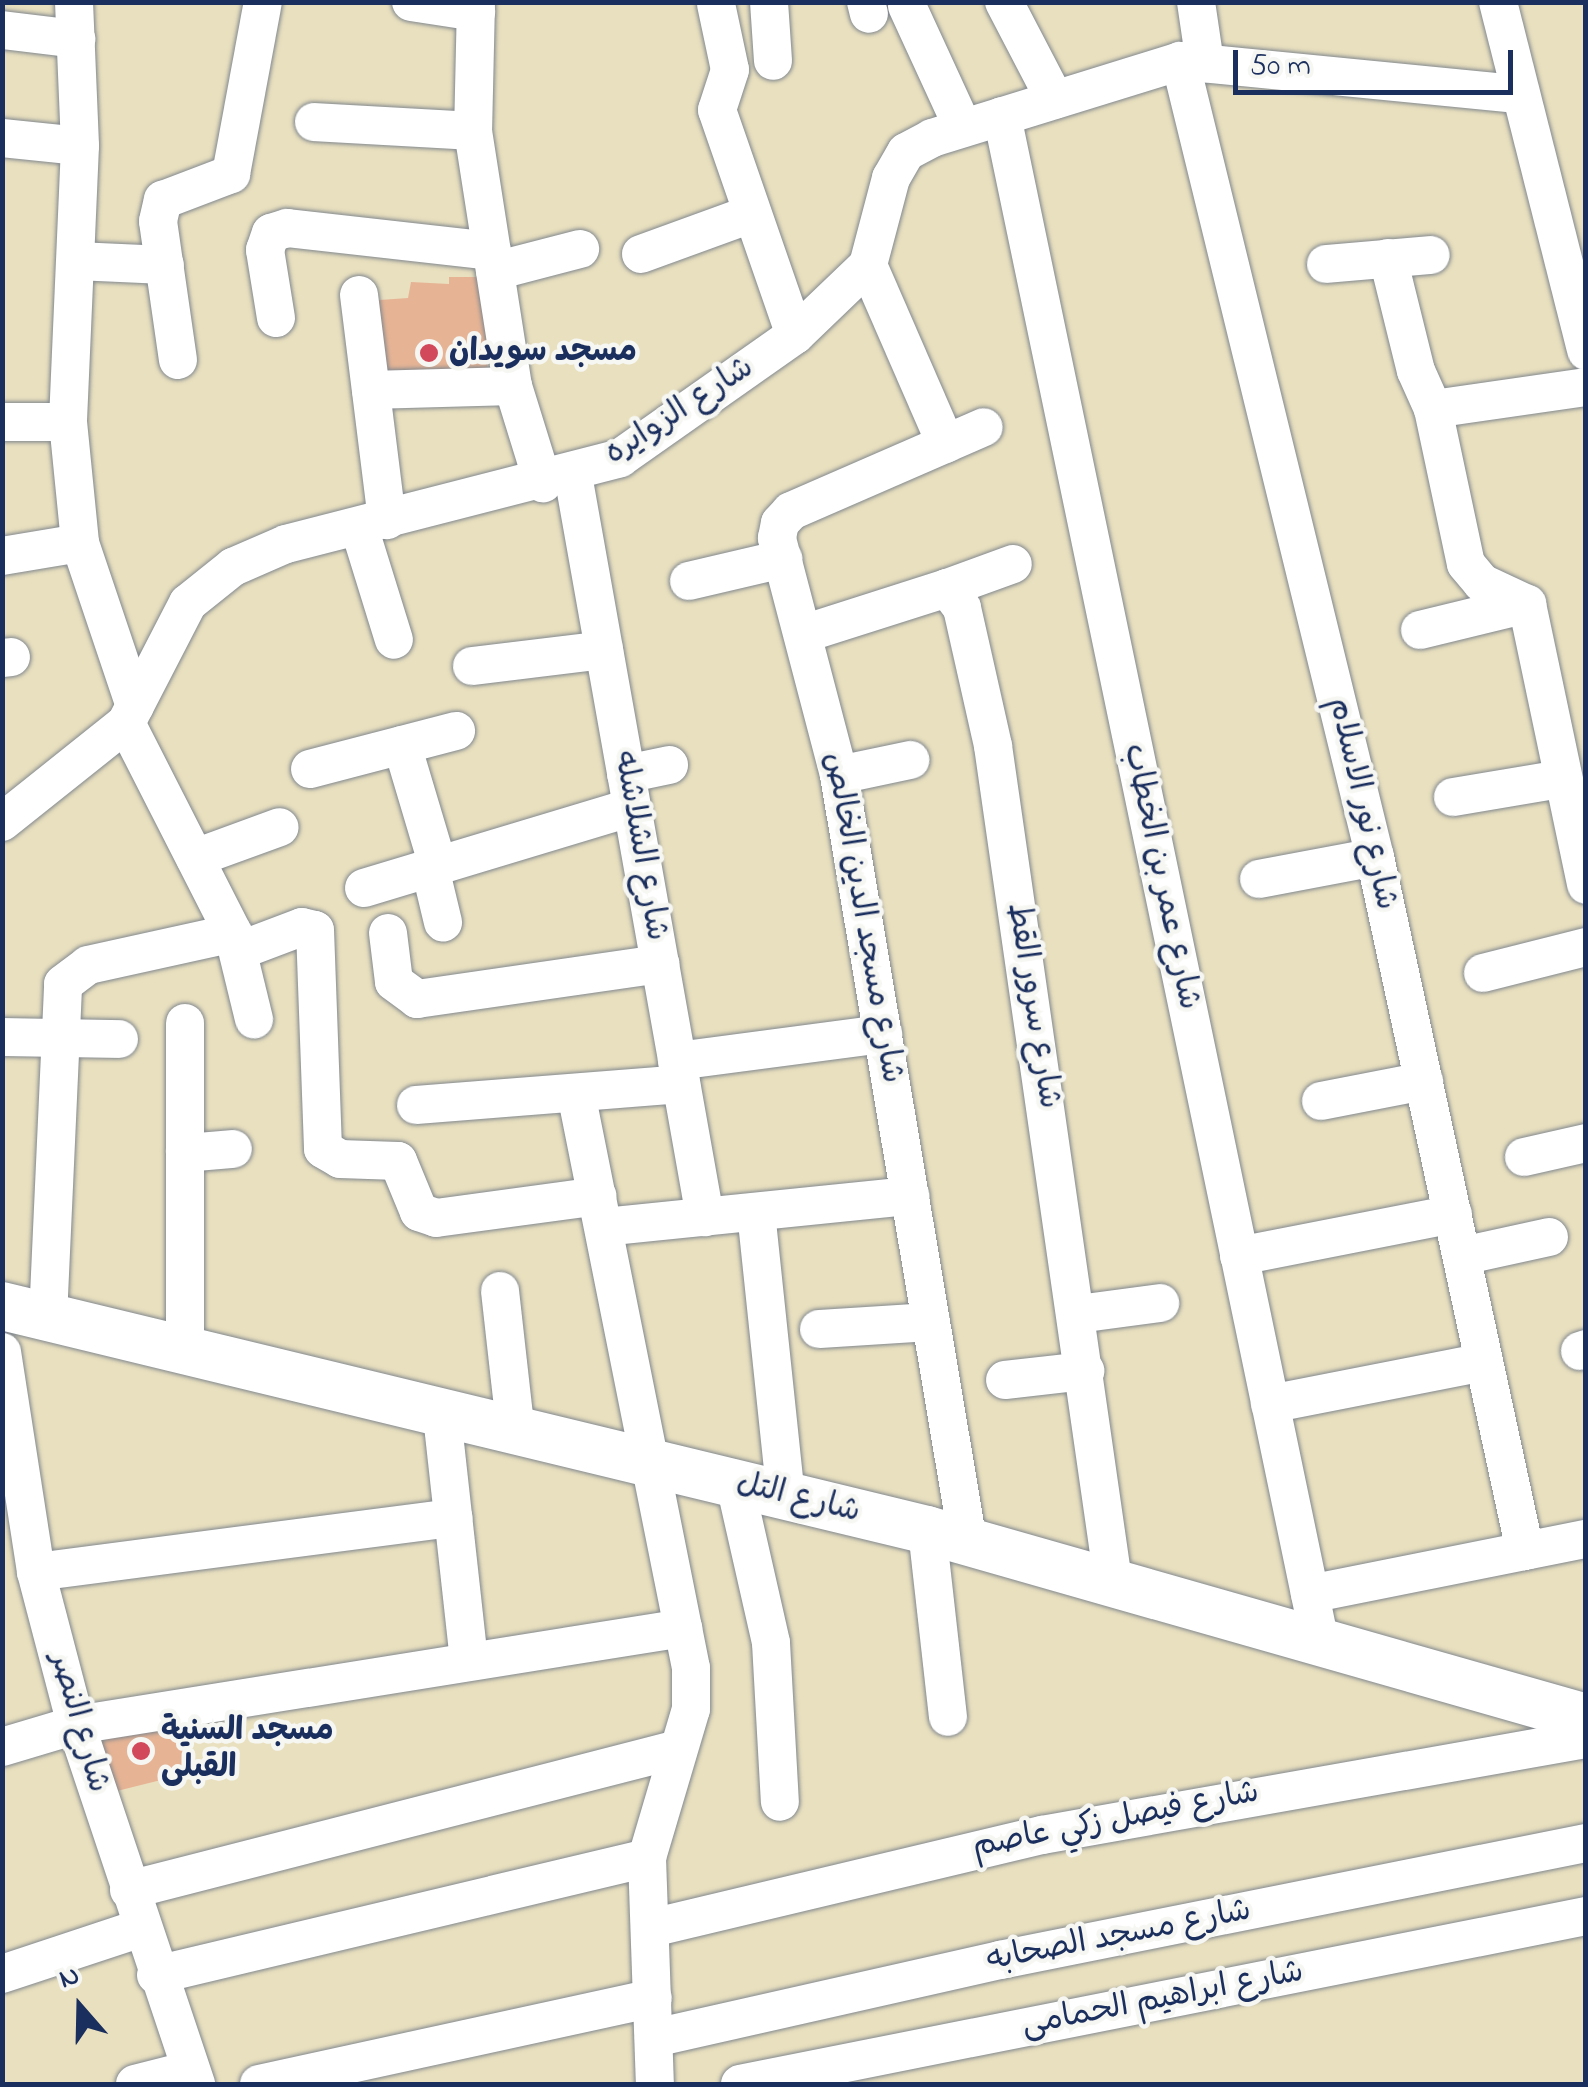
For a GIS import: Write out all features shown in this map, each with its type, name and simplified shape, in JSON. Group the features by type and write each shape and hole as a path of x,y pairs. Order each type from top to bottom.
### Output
{"street":[{"path":"178,360 158,222 163,200 231,174 263,2"},
{"path":"411,2 476,8"},
{"path":"769,2 773,61"},
{"path":"1004,2 1055,100"},
{"name":"شارع نور الاسلام","path":"1196,2 1193,62 1424,1081 1524,1551"},
{"path":"1498,2 1586,351"},
{"path":"716,4 730,70 717,110 794,335"},
{"path":"907,6 964,128"},
{"name":"شارع الشلاشله","path":"476,8 473,130 513,386 558,479 604,650 704,1217"},
{"path":"2,30 75,21 80,146 68,422 80,543 131,714 237,942 254,1019"},
{"path":"946,444 868,266 890,178 906,152 1002,116 1193,62 1519,94"},
{"name":"شارع عمر بن الخطاب","path":"1002,116 1314,1616"},
{"path":"314,122 473,130"},
{"path":"2,138 80,146"},
{"path":"641,254 751,214"},
{"path":"276,318 266,250 271,233 287,228 493,261 580,249"},
{"path":"1326,264 1430,255"},
{"path":"1388,258 1416,372 1432,409 1466,564 1482,582 1526,604"},
{"path":"76,261 164,265"},
{"name":"شارع الزوايره","path":"2,822 131,714 188,603 233,567 286,544 558,479 620,458 794,335 868,266"},
{"path":"359,295 371,390 374,524 394,640"},
{"path":"371,390 513,386"},
{"path":"1432,409 1586,387"},
{"path":"2,422 68,422"},
{"name":"شارع مسجد الدين الخالص","path":"948,1717 948,1536 931,1322 840,775 783,559 780,523 792,512 984,427"},
{"path":"2,556 80,543"},
{"path":"689,581 783,559"},
{"path":"803,634 1013,564"},
{"name":"شارع سرور القط","path":"946,588 962,608 992,746 1078,1314 1113,1580"},
{"path":"1420,630 1526,604"},
{"path":"1526,604 1571,798 1586,886"},
{"path":"472,666 604,650"},
{"path":"310,768 456,731"},
{"path":"402,744 444,922"},
{"path":"840,775 910,760"},
{"path":"364,888 434,867 629,791 669,765"},
{"path":"1453,796 1571,798"},
{"path":"195,858 280,826"},
{"path":"1259,879 1374,858"},
{"path":"48,1318 63,984 73,972 302,926 315,930 323,1149 340,1159 398,1161 420,1212 436,1218 601,1212 704,1217 910,1196"},
{"path":"388,933 394,982 417,999 660,964"},
{"path":"1484,973 1586,947"},
{"path":"185,1023 185,1352"},
{"path":"416,1105 576,1092 882,1034"},
{"path":"2,1037 119,1040"},
{"path":"1322,1100 1424,1081"},
{"path":"576,1092 684,1628 691,1709 648,1858 655,2084"},
{"path":"1524,1157 1586,1142"},
{"path":"186,1153 234,1149"},
{"path":"756,1212 786,1496"},
{"path":"1239,1256 1453,1214"},
{"path":"1462,1256 1548,1237"},
{"path":"500,1291 516,1433"},
{"path":"1078,1314 1160,1303"},
{"name":"شارع التل","path":"2,1306 442,1416 786,1496 1113,1580 1314,1616 1586,1718"},
{"path":"819,1329 931,1322"},
{"name":"شارع النصر","path":"2,1352 24,1566 156,1975 193,2077"},
{"path":"1270,1404 1484,1362"},
{"path":"1005,1380 1086,1371"},
{"path":"442,1416 469,1661"},
{"path":"735,1484 772,1643 780,1802"},
{"path":"24,1566 454,1518"},
{"path":"1314,1616 1524,1551 1586,1539"},
{"path":"2,1746 76,1725 684,1628"},
{"name":"شارع فيصل زكي عاصم","path":"651,1928 1060,1831 1586,1739"},
{"path":"129,1890 678,1749"},
{"name":"شارع مسجد الصحابه","path":"654,2038 1000,1960 1586,1844"},
{"path":"156,1975 648,1858"},
{"name":"شارع ابراهيم الحمامى","path":"740,2084 1586,1916"},
{"path":"2,1974 141,1928"},
{"path":"258,2084 653,1998"},
{"path":"135,2084 193,2077"}],"building":[{"name":"مسجد سويدان","path":"449,277 483,277 488,379 376,385 365,301 408,298 411,282 449,284"},
{"name":"مسجد السنية القبلى","path":"175,1717 193,1772 109,1793 89,1731"}],"place":[{"name":"مسجد سويدان","path":"429,353"},
{"name":"مسجد السنية القبلى","path":"141,1751"}]}
